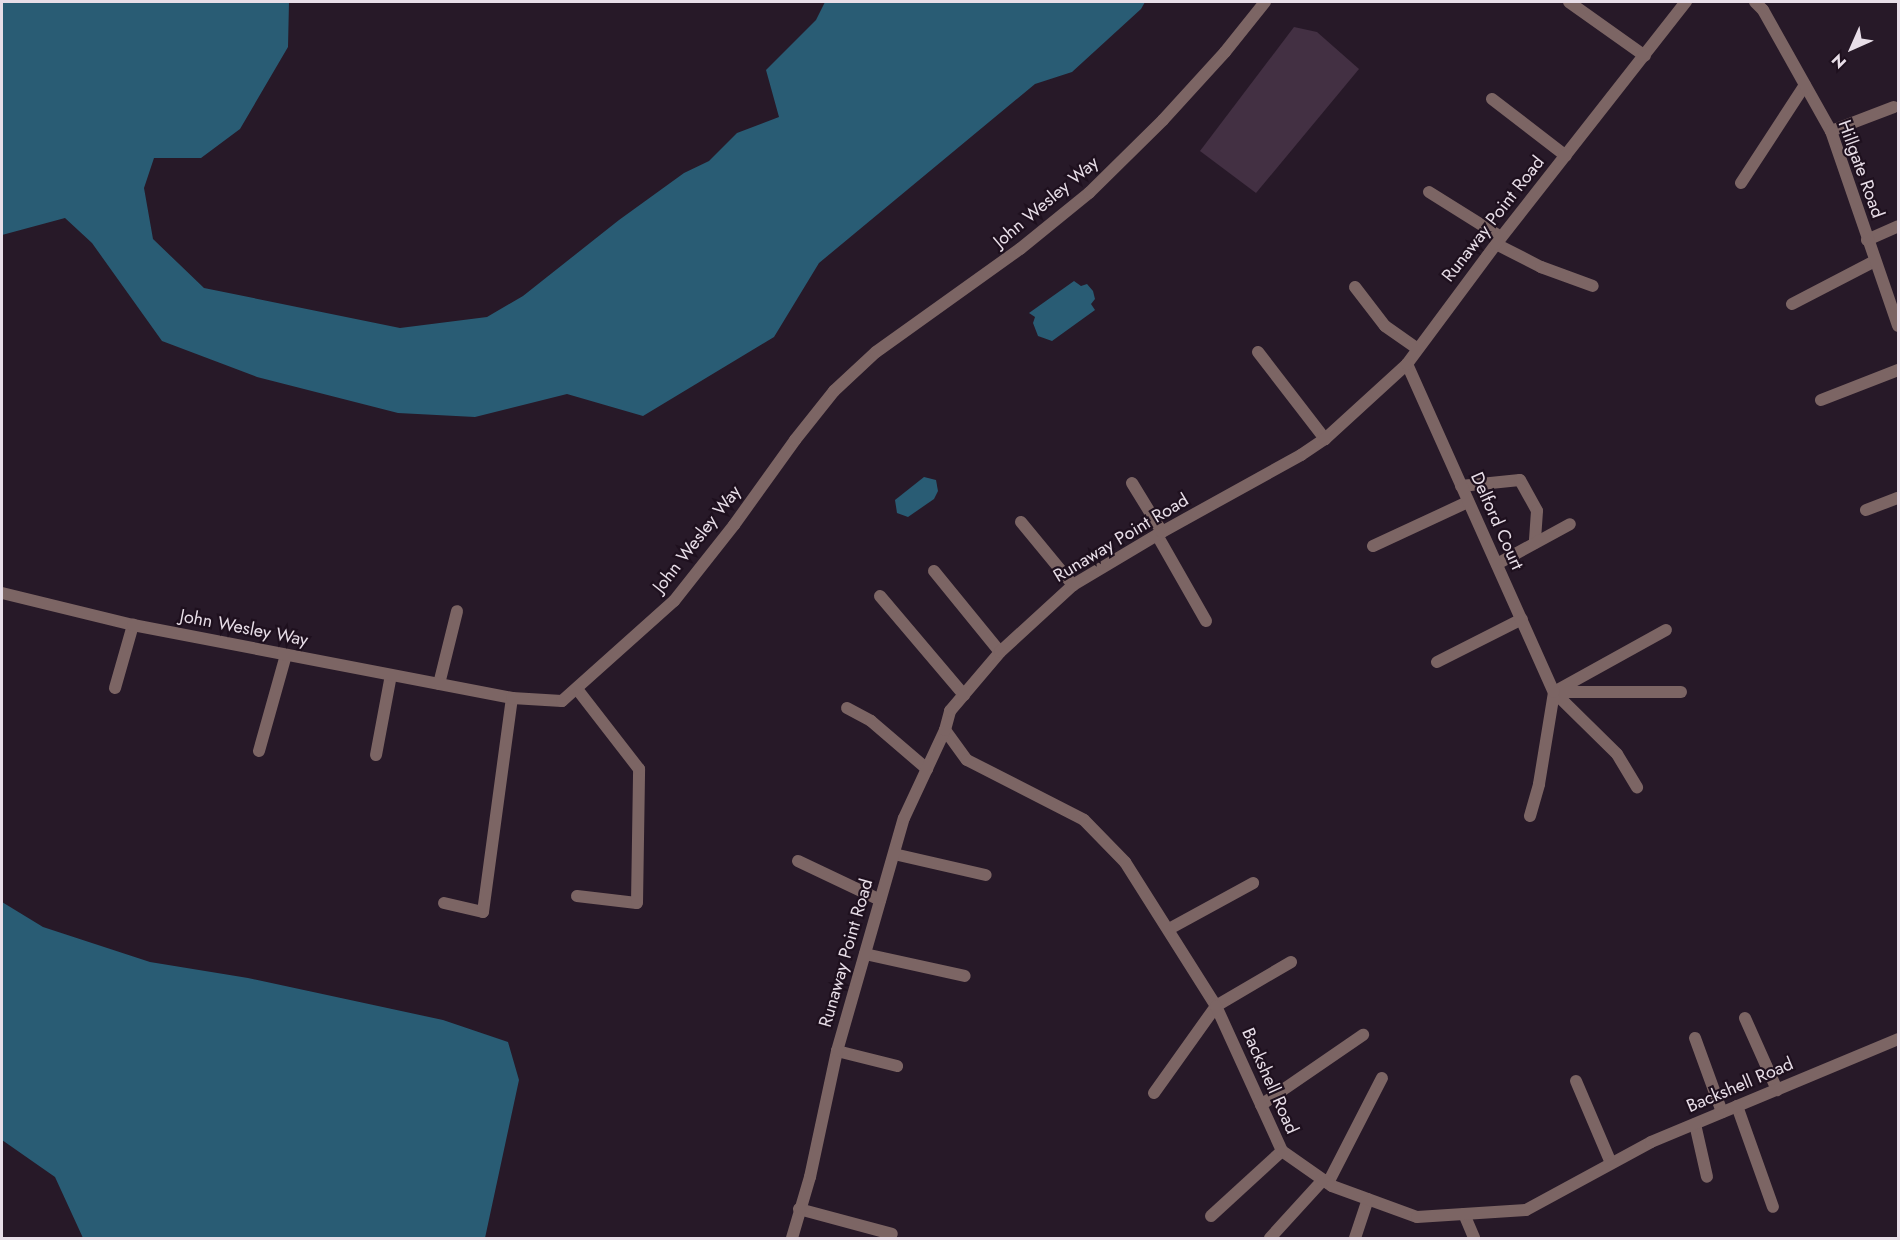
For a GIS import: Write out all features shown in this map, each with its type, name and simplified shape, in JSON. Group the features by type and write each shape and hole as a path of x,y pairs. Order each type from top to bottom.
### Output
{"street":[{"name":"John Wesley Way","path":"2,593 133,625 286,655 512,698 562,702 674,601 834,391 876,352 1020,249 1089,193 1210,69 1265,2"},
{"path":"1569,2 1645,56"},
{"name":"Runaway Point Road","path":"792,1239 810,1177 837,1051 904,818 945,730 950,711 1000,652 1073,585 1160,533 1301,455 1325,439 1407,364 1498,241 1686,2"},
{"name":"Hillgate Road","path":"1755,2 1763,10 1831,131 1867,240 1899,326"},
{"path":"1741,183 1805,85"},
{"path":"1492,99 1566,156"},
{"path":"1831,131 1894,107"},
{"path":"1429,192 1498,241 1541,267 1593,286"},
{"path":"1867,240 1899,226"},
{"path":"1792,304 1875,261"},
{"path":"1355,287 1385,326 1417,348"},
{"path":"1258,352 1325,439"},
{"name":"Delford Court","path":"1407,364 1554,692"},
{"path":"1821,400 1899,370"},
{"path":"1461,486 1520,480 1537,512 1535,543"},
{"path":"1132,483 1206,621"},
{"path":"1866,510 1899,498"},
{"path":"1373,546 1468,502"},
{"path":"1021,522 1073,585"},
{"path":"1497,564 1570,524"},
{"path":"934,571 1000,652"},
{"path":"880,596 964,695"},
{"path":"438,684 457,611"},
{"path":"1437,663 1522,619"},
{"path":"116,688 133,625"},
{"path":"1554,692 1666,630"},
{"path":"259,751 286,655"},
{"path":"375,755 391,675"},
{"path":"577,689 639,769 637,903 577,896"},
{"path":"1554,692 1681,692"},
{"path":"1554,692 1617,753 1637,787"},
{"path":"1530,816 1539,784 1554,692"},
{"path":"444,903 483,912 512,698"},
{"path":"847,708 871,722 927,769"},
{"name":"Backshell Road","path":"945,730 967,760 1083,820 1125,862 1216,1006 1282,1151 1326,1181 1417,1217 1526,1210 1651,1142 1899,1039"},
{"path":"894,854 986,875"},
{"path":"798,861 880,900"},
{"path":"1169,929 1253,883"},
{"path":"865,954 965,976"},
{"path":"1154,1093 1216,1006 1291,962"},
{"path":"1745,1018 1777,1089"},
{"path":"1261,1106 1363,1035"},
{"path":"1695,1038 1722,1112"},
{"path":"837,1051 897,1066"},
{"path":"1270,1239 1326,1181 1382,1078"},
{"path":"1576,1081 1611,1163"},
{"path":"1737,1106 1773,1207"},
{"path":"1695,1124 1707,1178"},
{"path":"1211,1216 1282,1151"},
{"path":"1355,1239 1368,1199"},
{"path":"799,1209 892,1234"},
{"path":"1464,1214 1474,1239"}],"shaded area":[{"path":"1294,27 1317,32 1359,69 1256,193 1200,151"}],"water":[{"path":"2,2 289,2 288,47 240,129 201,158 154,158 144,188 153,239 204,288 400,328 487,317 523,296 619,220 684,173 709,161 737,133 779,117 766,70 816,20 825,2 1145,2 1141,9 1072,72 1035,84 819,263 774,337 643,416 567,394 475,417 398,413 257,377 162,341 92,243 65,218 2,235"},
{"path":"1074,281 1081,286 1087,284 1093,291 1095,299 1091,304 1095,310 1052,341 1038,336 1033,323 1035,317 1029,313"},
{"path":"924,477 936,480 938,491 934,499 908,517 897,513 895,500"},
{"path":"2,902 43,927 150,962 248,978 443,1020 508,1042 519,1080 485,1238 83,1238 55,1177 2,1140"}]}
